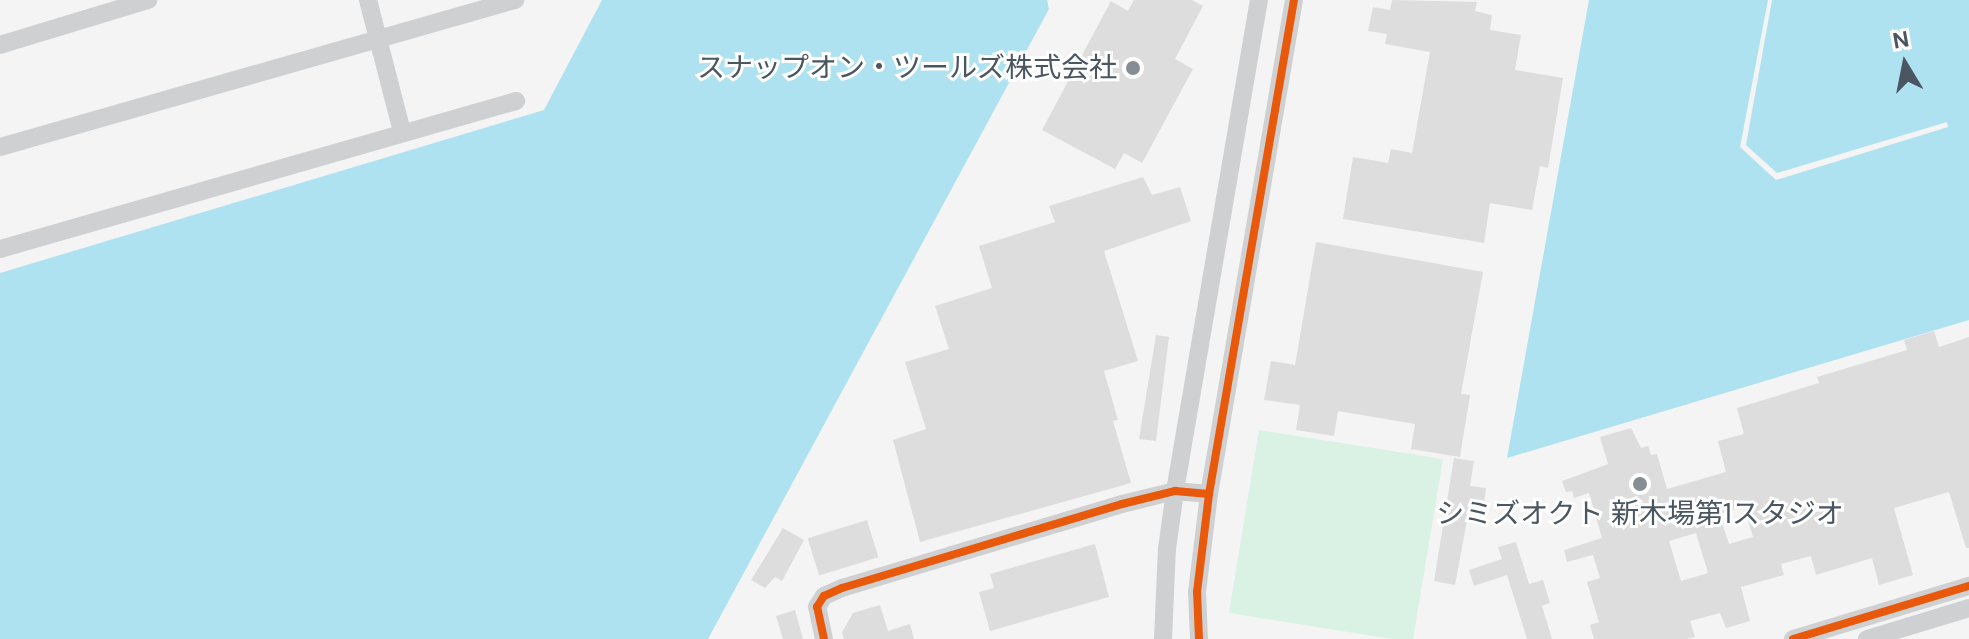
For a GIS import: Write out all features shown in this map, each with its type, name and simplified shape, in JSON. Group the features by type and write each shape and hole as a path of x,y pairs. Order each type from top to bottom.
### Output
{"street":[{"path":"0,45 148,0"},
{"path":"368,0 402,131"},
{"path":"0,147 515,0"},
{"path":"1163,639 1167,549 1175,491 1259,0"},
{"path":"1199,639 1197,592 1209,494 1294,0"},
{"path":"0,249 402,131 516,101"},
{"path":"824,639 817,607 830,593 1175,491 1209,494"},
{"path":"1793,639 1840,632 1969,586"},
{"path":"1867,639 1969,608"}],"green space":[{"path":"1259,430 1443,459 1413,639 1392,639 1229,613"}],"water":[{"path":"602,0 1047,0 1049,9 708,639 0,639 0,273 544,110"},
{"path":"1589,0 1969,0 1969,320 1507,458"}],"pier":[{"path":"1768,0 1772,0 1746,145 1777,173 1947,122 1948,127 1776,180 1740,147"}],"building":[{"path":"1134,0 1192,0 1203,6 1175,59 1193,69 1142,163 1124,153 1115,169 1042,130 1111,1 1128,11"},
{"path":"1392,0 1477,2 1475,11 1492,15 1490,30 1521,35 1515,70 1563,78 1548,168 1540,166 1532,210 1490,203 1484,243 1343,219 1353,157 1388,163 1391,149 1412,153 1430,52 1385,44 1387,34 1368,31 1373,7 1390,10"},
{"path":"1143,177 1152,195 1180,187 1191,221 1104,251 1138,361 1104,371 1118,420 1113,421 1131,483 920,542 893,440 926,429 905,362 949,349 935,306 992,288 979,246 1055,222 1049,206"},
{"path":"1316,242 1483,272 1461,394 1470,395 1460,457 1411,449 1415,424 1338,411 1334,436 1296,430 1300,405 1264,400 1271,361 1295,365"},
{"path":"1934,331 1939,347 1969,337 1969,548 1966,548 1949,492 1894,508 1913,575 1879,585 1872,558 1816,575 1811,556 1781,564 1784,575 1741,587 1750,621 1726,628 1720,613 1690,621 1695,637 1687,639 1594,639 1590,625 1599,622 1587,582 1600,578 1593,555 1567,562 1564,550 1602,538 1589,493 1574,498 1572,491 1566,492 1562,481 1608,464 1600,437 1631,428 1641,448 1648,446 1651,455 1657,454 1667,489 1726,472 1718,441 1744,434 1737,408 1819,383 1817,377 1907,350 1904,340","holes":["1744,507 1753,537 1729,544 1719,514","1696,533 1708,573 1681,581 1669,541"]},
{"path":"1156,335 1169,337 1156,441 1139,439"},
{"path":"1454,458 1474,461 1470,486 1486,488 1483,512 1469,510 1455,585 1434,581"},
{"path":"867,520 878,557 819,575 808,538"},
{"path":"783,528 804,540 782,581 775,577 765,588 751,580"},
{"path":"1516,542 1529,584 1543,580 1550,603 1542,606 1552,639 1527,639 1507,575 1474,586 1469,570 1502,559 1498,547"},
{"path":"1095,544 1109,597 990,631 979,592 994,588 990,574"},
{"path":"880,605 888,631 910,624 914,639 844,639 842,632 853,613"},
{"path":"795,610 803,639 783,639 776,616"}],"cycle path":[{"path":"1199,639 1197,592 1209,494 1294,0"},
{"path":"824,639 817,607 824,596 842,588 1122,504 1175,491 1209,494"},
{"path":"1793,639 1969,586"}],"place":[{"name":"スナップオン・ツールズ株式会社","path":"1133,68"},
{"name":"シミズオクト 新木場第1スタジオ","path":"1640,484"}]}
